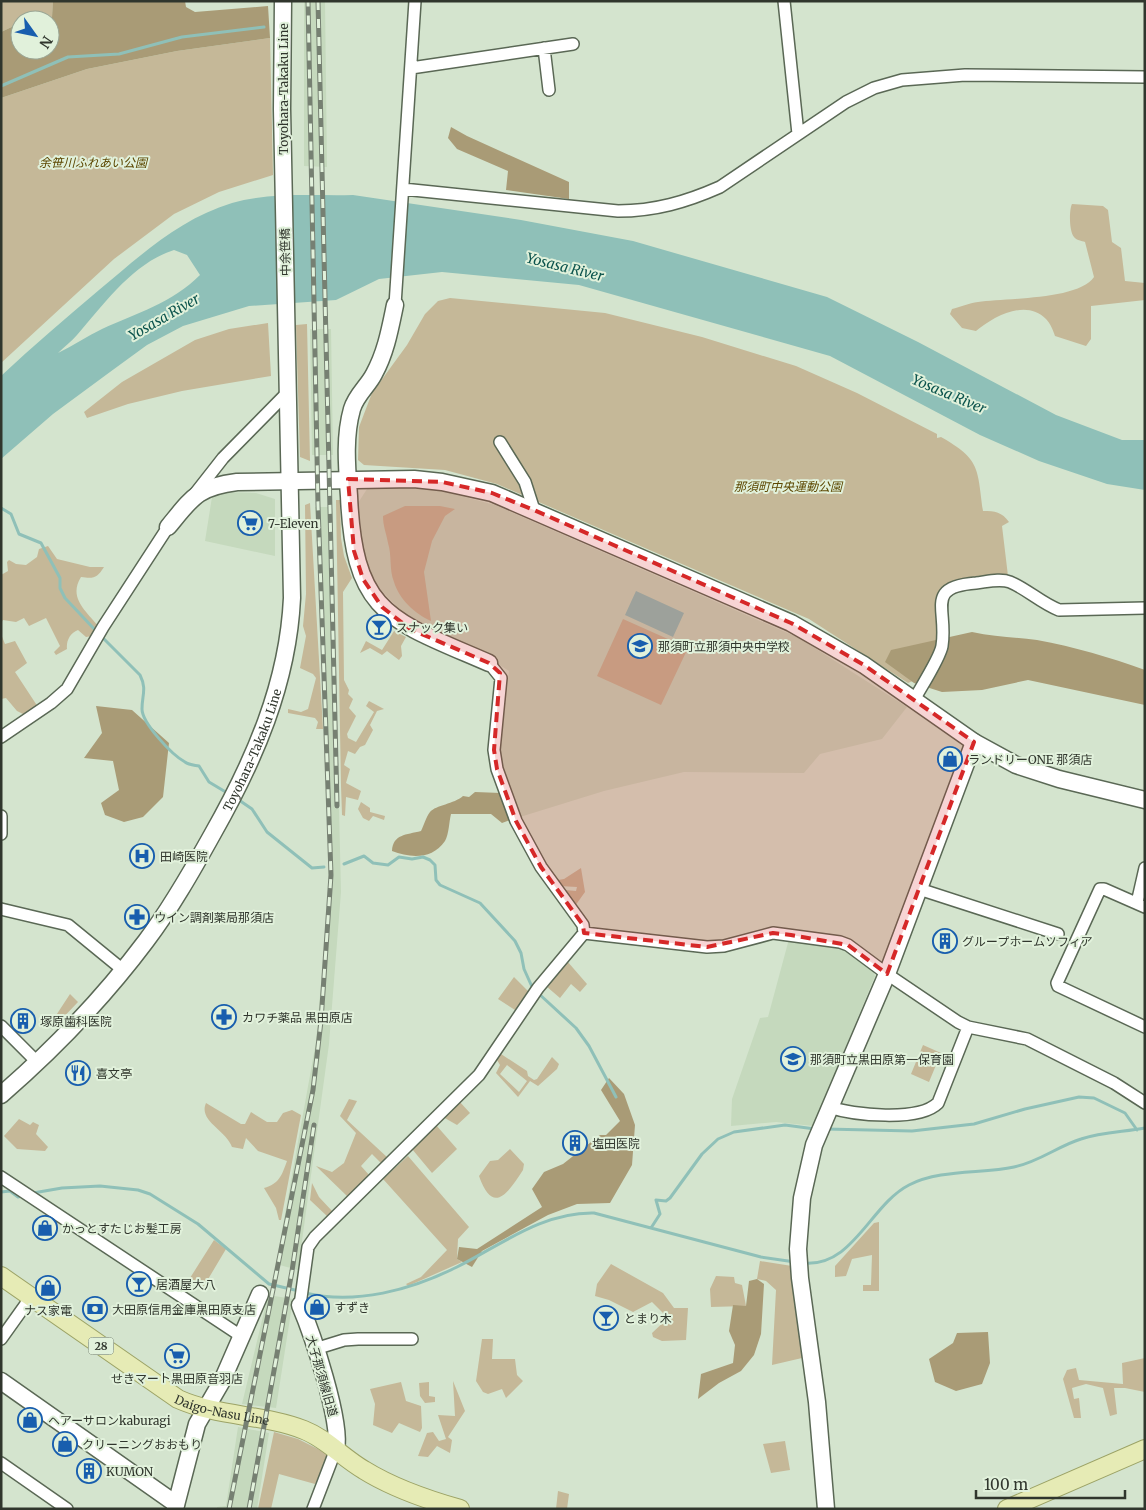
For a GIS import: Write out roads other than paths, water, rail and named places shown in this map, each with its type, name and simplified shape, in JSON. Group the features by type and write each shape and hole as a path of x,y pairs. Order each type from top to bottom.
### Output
{"main road":[{"name":"Daigo-Nasu Line","path":"1,1276 167,1392 205,1409 295,1426 316,1436 356,1465 382,1480 460,1509"},
{"path":"1007,1509 1145,1449"}],"street":[{"name":"Toyohara-Takaku Line","path":"283,1 284,178"},
{"path":"300,1302 308,1247 314,1237 479,1075 490,1062 523,1008 584,933 583,925 541,867 510,806 497,770 494,750 501,678 489,663 410,629 382,607 371,593 359,568 350,524 348,429 352,407 373,376 382,357 395,305 415,1"},
{"path":"784,1 798,134"},
{"path":"411,68 573,44"},
{"path":"544,48 549,90"},
{"path":"403,189 618,211 645,211 697,197 720,187 846,102 874,88 902,80 965,75 1145,77"},
{"name":"中余笹橋","path":"284,178 286,326"},
{"name":"Toyohara-Takaku Line","path":"1,1095 37,1062 124,970 167,911 232,800 272,707 286,658 291,619 286,326"},
{"path":"1,737 51,703 67,689 103,627 168,527 223,458 288,393"},
{"path":"500,442 526,482 534,510"},
{"path":"193,497 203,490 219,484 348,479 442,482 492,493 791,623 844,653 974,742 1016,765 1059,779 1145,800"},
{"path":"914,700 942,646 942,598 946,590 957,584 1002,580 1010,582 1047,605 1060,610 1145,608"},
{"path":"826,1509 817,1402 803,1308 798,1250 802,1198 808,1168 829,1107 886,974 974,742"},
{"path":"1,816 1,834"},
{"path":"1145,868 1141,905 1100,889 1057,983 1058,986 1145,1027"},
{"path":"919,889 1058,934"},
{"path":"1,909 68,925 124,970"},
{"path":"584,933 707,947 724,946 773,933 791,934 848,945 886,974 968,1027 1019,1037 1042,1045 1114,1083 1145,1104"},
{"path":"1,1026 37,1062"},
{"path":"829,1107 847,1112 870,1114 917,1113 929,1110 938,1103 968,1027"},
{"path":"1,1177 241,1336"},
{"path":"1,1381 176,1506 198,1424 222,1381 260,1294"},
{"path":"1,1339 31,1297"},
{"name":"大子那須線旧道","path":"300,1302 336,1425 336,1449"},
{"path":"315,1349 344,1340 358,1338 412,1339"},
{"path":"312,1509 336,1449"},
{"path":"1,1463 66,1509"}],"water":[{"name":"Yosasa River","path":"353,195 521,220 633,241 827,297 918,342 1056,415 1122,440 1145,440 1145,490 1107,484 1039,461 980,435 830,356 579,285 442,272 379,279 336,300 249,306 183,326 147,345 110,372 53,414 1,459 1,376 62,322 161,240 195,219 232,203 276,196","holes":["174,250 187,255 200,275 189,285 166,300 102,329 58,353 75,337 109,297 145,264"]},
{"path":"636,591 684,613 673,637 625,615"}],"waterway":[{"path":"1,86 68,57 119,54 182,37 264,27"},
{"path":"1,508 11,514 19,534 41,543 60,578 60,588 65,598 97,632"},
{"path":"102,637 140,675 144,688 143,715 152,730 179,758 188,764 199,766 209,782 229,794"},
{"path":"236,798 252,809 267,832 312,868 324,867"},
{"path":"344,864 364,856 373,863 388,865 399,857 412,859 423,857 430,860 435,865 436,880 440,885 480,903 515,941 533,989"},
{"path":"538,993 576,1028 589,1046 616,1097"},
{"path":"826,1129 912,1131 974,1124 1025,1109 1079,1097 1094,1098 1125,1113 1137,1130"},
{"path":"651,1228 660,1214 656,1200 666,1201 670,1198 702,1154 718,1139 734,1132 785,1125 815,1129"},
{"path":"803,1263 820,1262 835,1256 848,1246 895,1194 921,1180 947,1174 1002,1169 1023,1165 1081,1139 1105,1133 1145,1128"},
{"path":"33,1193 62,1188 100,1186 138,1190 150,1194 198,1224 269,1284 299,1291"},
{"path":"1,1192 10,1191 18,1197 22,1196"},
{"path":"305,1293 344,1297 383,1293 402,1288 457,1267 522,1231 557,1218 575,1214 594,1213 761,1257 795,1262"}],"railway":[{"path":"229,1509 313,1090 321,1021 331,875 318,505 308,1"},
{"path":"318,1 337,806"},
{"path":"249,1509 292,1271 314,1125"}],"place":[{"name":"7-Eleven","path":"250,523"},
{"name":"スナック集い","path":"379,627"},
{"name":"那須町立那須中央中学校","path":"640,646"},
{"name":"ランドリーONE 那須店","path":"950,759"},
{"name":"田崎医院","path":"142,856"},
{"name":"ウイン調剤薬局那須店","path":"137,917"},
{"name":"グループホームソフィア","path":"945,941"},
{"name":"カワチ薬品 黒田原店","path":"224,1017"},
{"name":"塚原歯科医院","path":"23,1021"},
{"name":"那須町立黒田原第一保育園","path":"793,1059"},
{"name":"喜文亭","path":"78,1073"},
{"name":"塩田医院","path":"575,1143"},
{"name":"かっとすたじお髪工房","path":"45,1228"},
{"name":"居酒屋大八","path":"139,1284"},
{"name":"ナス家電","path":"48,1288"},
{"name":"すずき","path":"317,1307"},
{"name":"大田原信用金庫黒田原支店","path":"95,1309"},
{"name":"とまり木","path":"606,1318"},
{"name":"せきマート黒田原音羽店","path":"177,1356"},
{"name":"ヘアーサロンkaburagi","path":"30,1420"},
{"name":"クリーニングおおもり","path":"65,1444"},
{"name":"KUMON","path":"89,1471"}],"park label":[{"name":"余笹川ふれあい公園","path":"93,162"},
{"name":"那須町中央運動公園","path":"788,486"}]}
